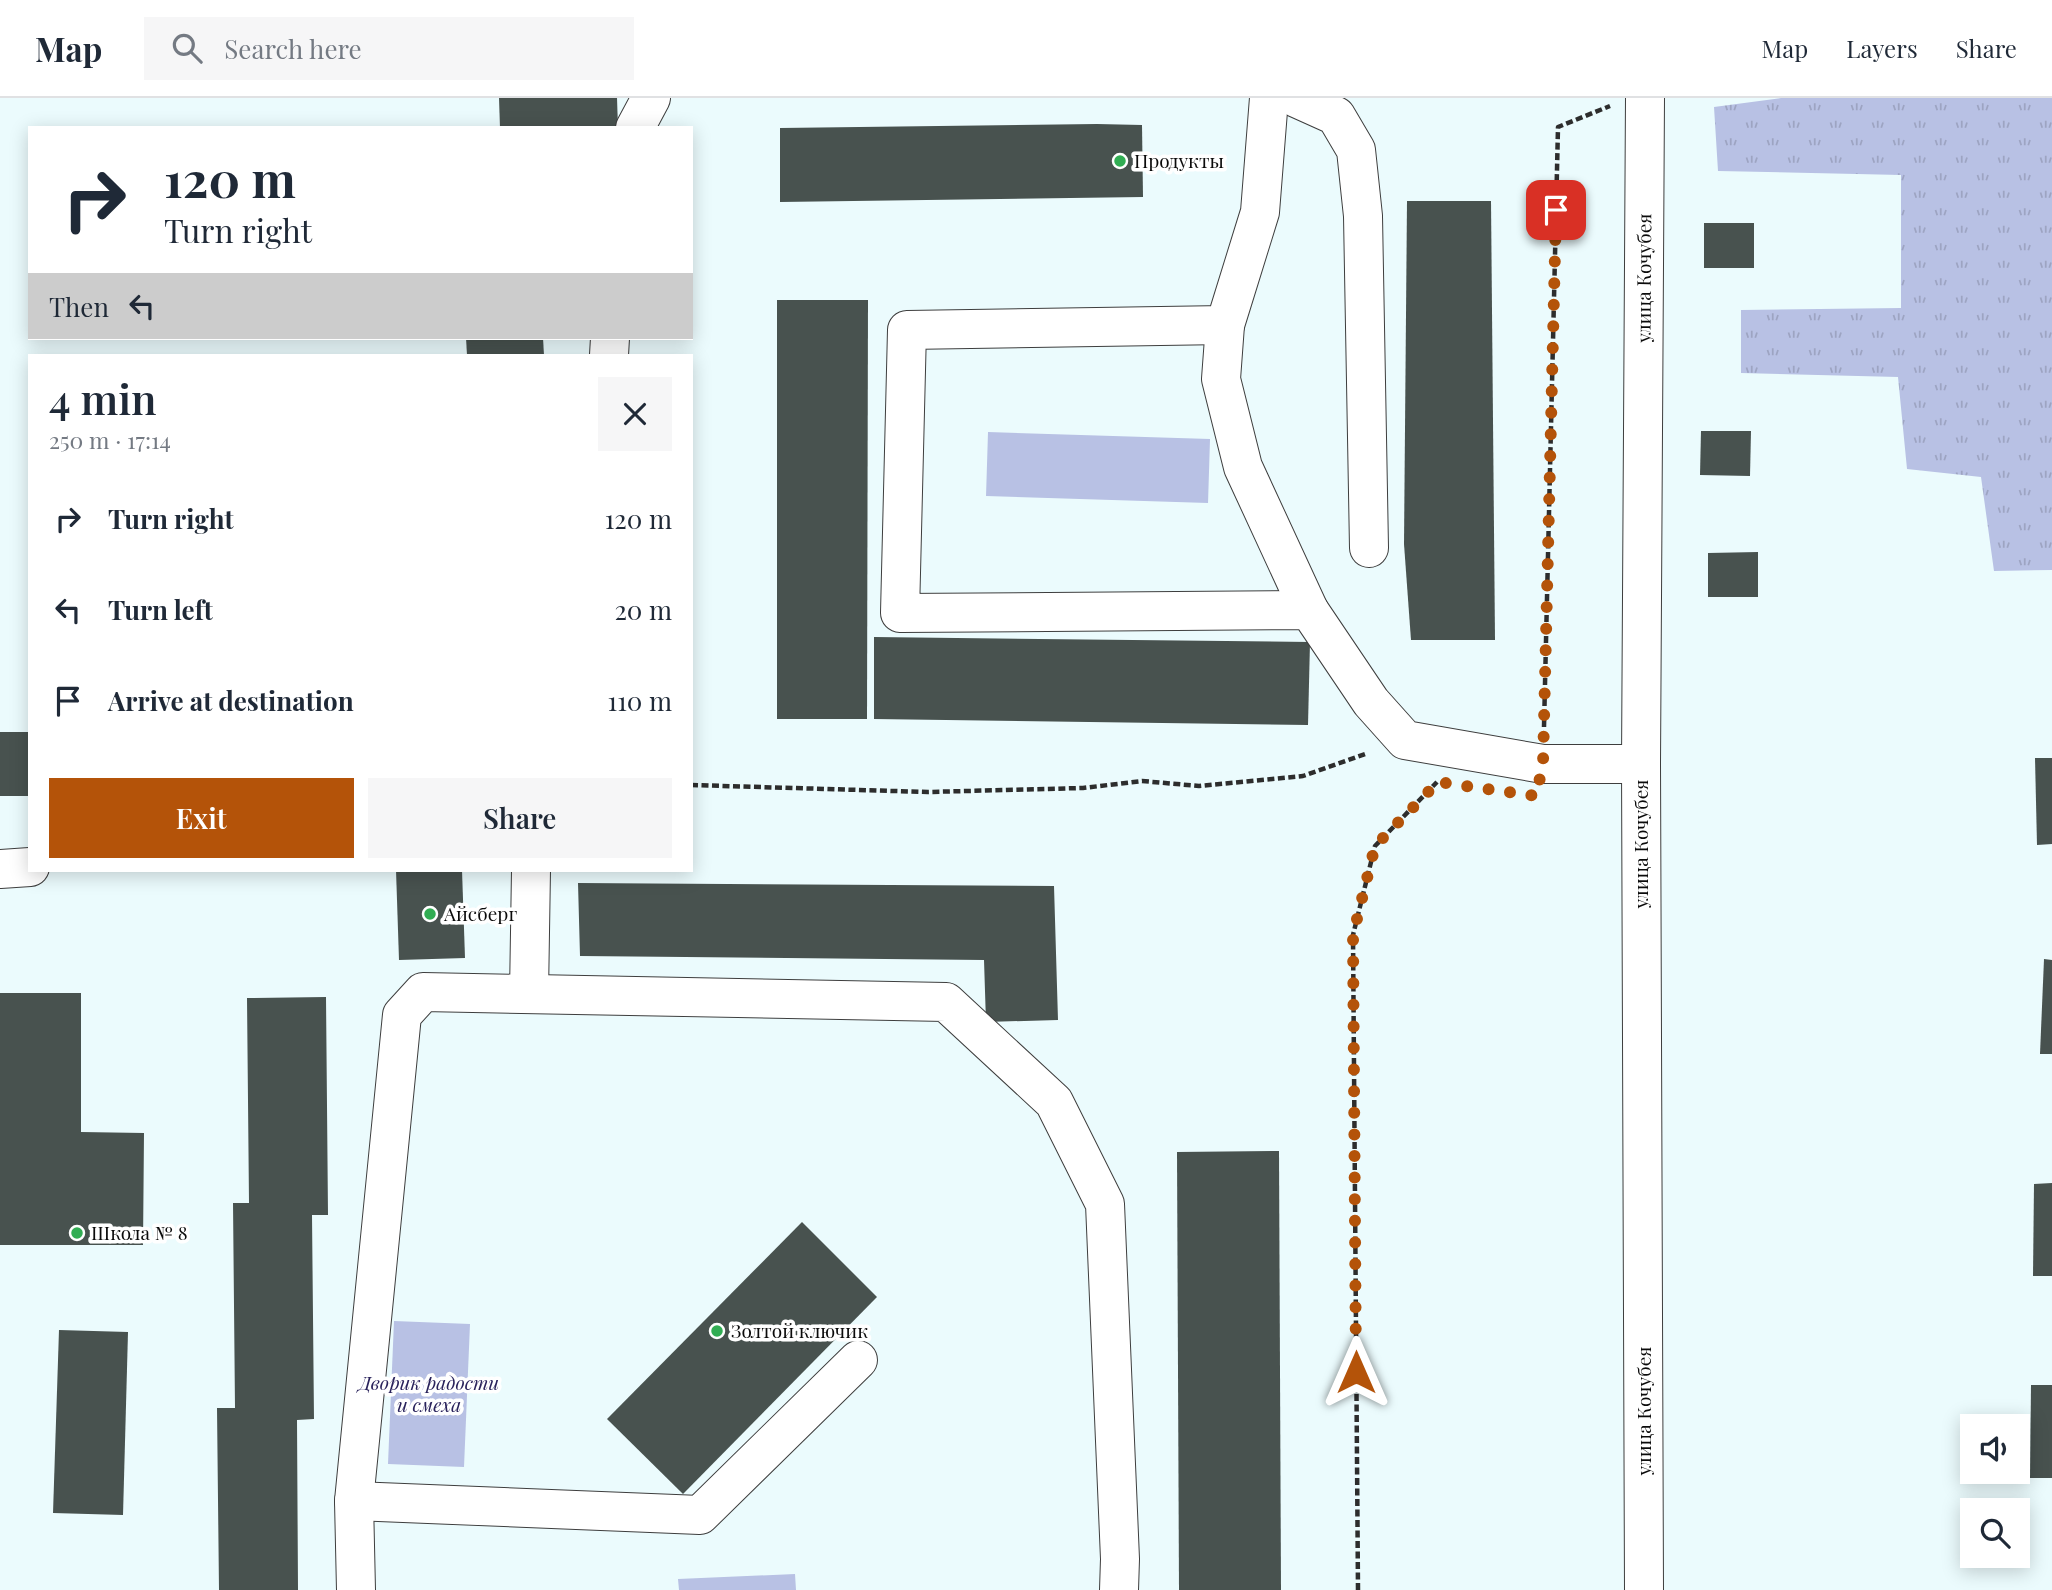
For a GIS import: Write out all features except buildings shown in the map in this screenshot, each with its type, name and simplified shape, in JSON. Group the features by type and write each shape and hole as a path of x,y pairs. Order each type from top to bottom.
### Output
{"street":[{"path":"636,126 651,98"},
{"path":"1269,98 1260,212 1225,325 1221,379 1243,467 1309,610 1371,702 1405,740 1543,764 1640,764"},
{"path":"1296,98 1336,116 1356,150 1363,216 1369,548"},
{"name":"улица Кочубея","path":"1631,100 1640,764 1644,1590"},
{"path":"1225,325 908,330 900,613 1309,610"},
{"path":"0,869 28,867"},
{"path":"529,994 531,872"},
{"path":"356,1590 354,1502 402,1015 423,992 946,1002 1054,1102 1105,1204 1121,1559 1119,1590"},
{"path":"354,1502 700,1515 858,1360"}],"path":[{"path":"1543,764 1558,127 1631,100"},
{"path":"693,785 928,792 1083,788 1142,781 1199,786 1303,776 1405,740"},
{"path":"1358,1590 1353,935 1375,846 1438,782"}],"green space":[{"path":"1781,98 2052,98 2052,570 1994,571 1981,477 1907,469 1898,377 1741,373 1741,310 1901,308 1901,175 1718,171 1714,107"},
{"path":"988,432 1210,439 1208,503 986,496"},
{"name":"Дворик радости и смеха","path":"394,1321 470,1324 464,1467 388,1464"},
{"path":"795,1574 796,1590 679,1590 678,1579"}],"place":[{"name":"Продукты","path":"1120,161"},
{"name":"Айсберг","path":"430,914"},
{"name":"Школа № 8","path":"77,1233"},
{"name":"Золтой ключик","path":"717,1331"}],"route":[{"path":"1356,1372 1353,935 1375,846 1438,782 1536,796 1543,764 1556,210"}]}
